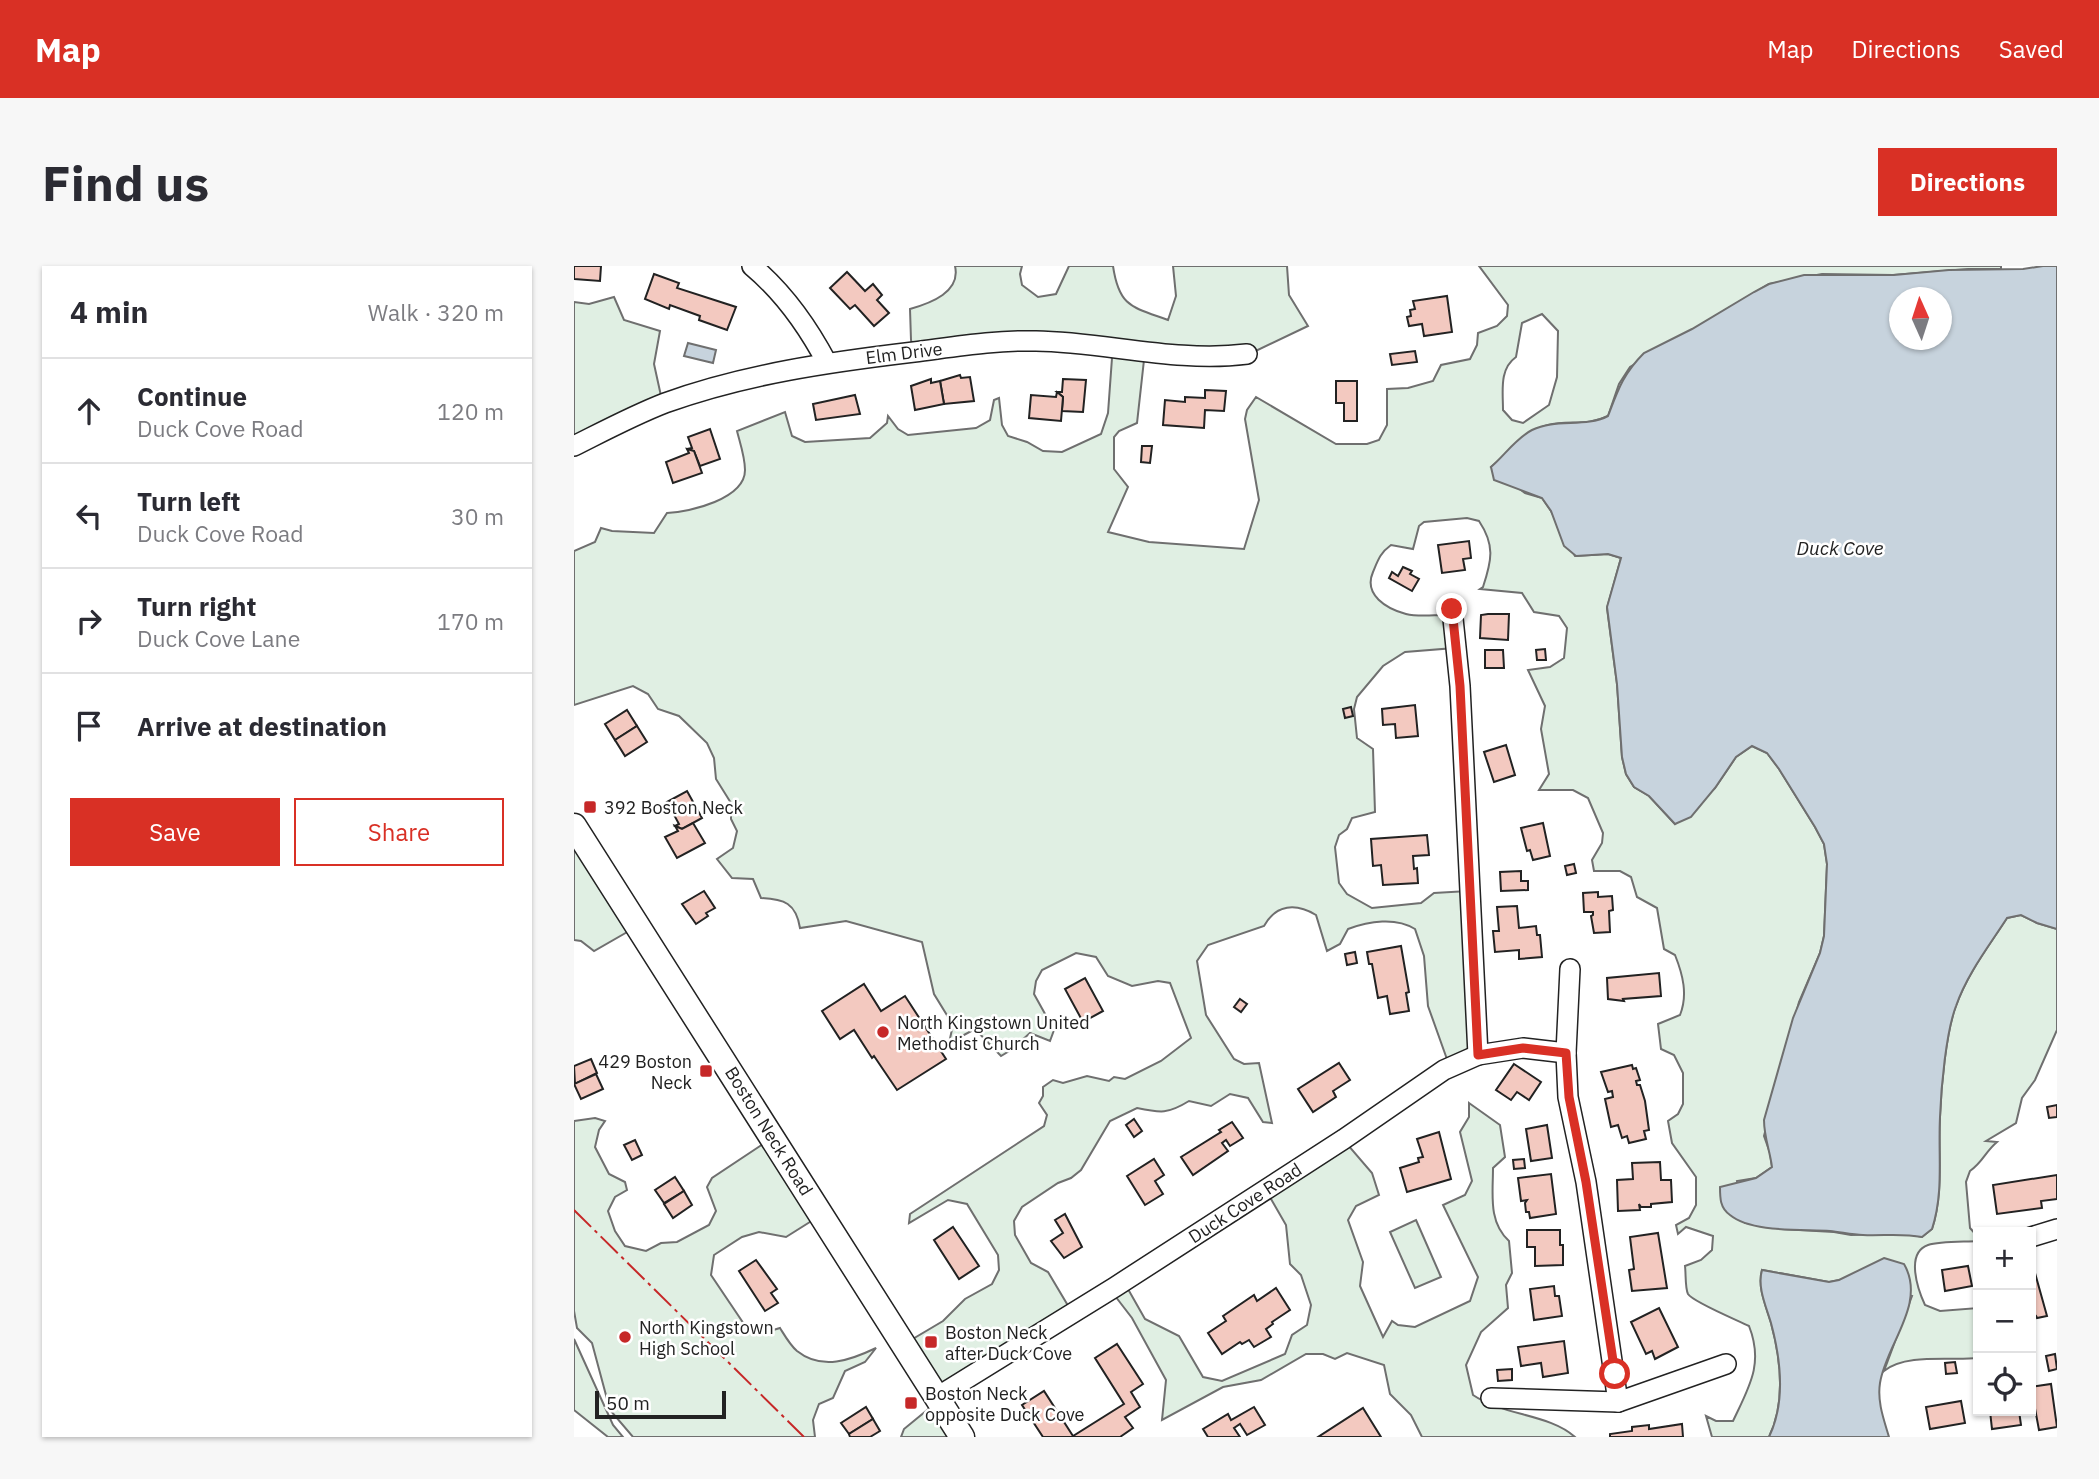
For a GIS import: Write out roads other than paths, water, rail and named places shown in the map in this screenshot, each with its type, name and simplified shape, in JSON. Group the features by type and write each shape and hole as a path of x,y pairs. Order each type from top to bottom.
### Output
{"main road":[{"name":"Boston Neck Road","path":"574,825 962,1437"}],"street":[{"path":"752,266 791,307 813,337 827,363"},
{"name":"Elm Drive","path":"574,446 666,403 762,376 827,363 972,345 1035,341 1219,358 1247,354"},
{"path":"1452,609 1460,686 1478,1055"},
{"path":"1570,969 1566,1053 1569,1097 1586,1182 1618,1402"},
{"name":"Duck Cove Road","path":"937,1397 1115,1287 1444,1070 1478,1055 1523,1048 1566,1053"},
{"path":"2036,1235 2057,1229"},
{"path":"1491,1398 1618,1402 1726,1364"}],"water":[{"name":"Duck Cove","path":"2057,266 2057,929 2021,915 2007,918 1979,960 1961,994 1952,1017 1945,1060 1940,1117 1938,1201 1932,1229 1922,1237 1859,1235 1751,1225 1740,1221 1724,1209 1720,1187 1756,1178 1772,1167 1764,1120 1793,1018 1820,953 1824,936 1827,864 1824,844 1779,769 1767,753 1752,746 1736,757 1691,817 1675,824 1649,796 1634,787 1626,774 1622,757 1617,684 1607,607 1621,558 1608,554 1576,556 1564,546 1551,511 1542,498 1494,480 1491,467 1526,433 1541,426 1590,422 1608,416 1626,375 1644,353 1692,329 1769,284 1804,275 1894,275"},
{"path":"688,343 716,350 713,363 684,356"},
{"path":"1884,1258 1904,1264 1910,1279 1911,1294 1903,1324 1880,1383 1880,1404 1889,1437 1769,1437 1778,1410 1780,1381 1774,1337 1761,1290 1762,1270 1829,1282 1839,1280"}],"place":[{"name":"392 Boston Neck","path":"590,807"},
{"name":"North Kingstown United Methodist Church","path":"883,1032"},
{"name":"429 Boston Neck","path":"706,1071"},
{"name":"North Kingstown High School","path":"625,1337"},
{"name":"Boston Neck after Duck Cove","path":"931,1342"},
{"name":"Boston Neck opposite Duck Cove","path":"911,1403"}]}
